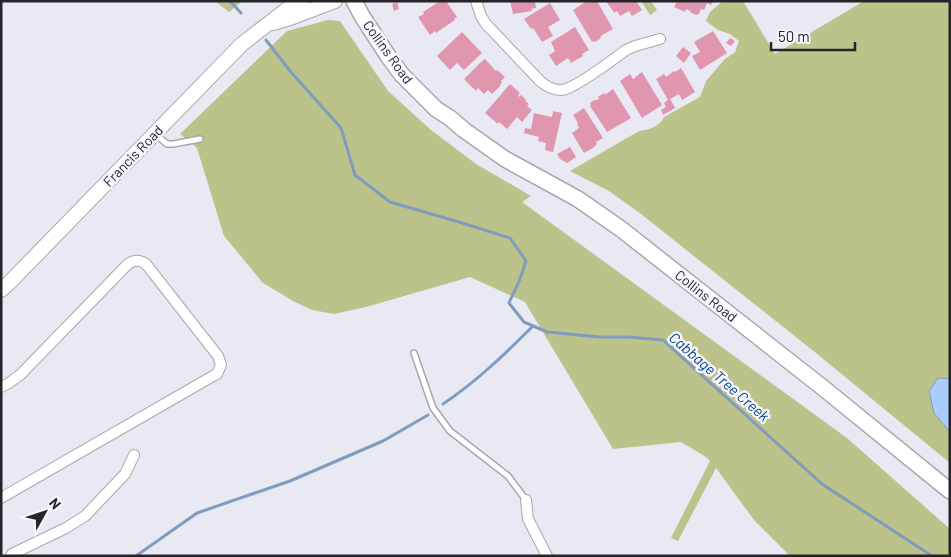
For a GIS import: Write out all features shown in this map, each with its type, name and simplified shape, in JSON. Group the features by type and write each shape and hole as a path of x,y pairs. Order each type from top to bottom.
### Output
{"main road":[{"name":"Collins Road","path":"354,1 378,42 402,75 430,104 505,159 578,200 621,229 822,387 950,492"},
{"name":"Collins Road","path":"366,1 397,54 450,118"}],"street":[{"name":"Francis Road","path":"1,290 242,44 286,10 303,1"},
{"name":"Francis Road","path":"268,25 335,1"},
{"path":"476,1 486,24 540,81 556,90 569,89 634,46 660,39"},
{"path":"1,387 21,374 126,266 137,260 146,264 218,356 221,365 217,374 1,498"},
{"path":"11,556 86,516 125,474 134,455"},
{"path":"526,500 528,519 547,556"}],"lane":[{"path":"154,134 167,144 200,139"},
{"path":"414,353 434,408 450,431 508,476 526,500"}],"green space":[{"path":"215,1 243,1 229,12"},
{"path":"641,1 651,1 657,10 650,15"},
{"path":"723,1 743,1 775,54 864,1 950,1 950,379 938,379 934,413 950,432 950,463 816,353 641,214 609,191 570,171 639,131 653,127 664,117 700,97 706,81 724,60 735,52 739,41 706,21 710,12"},
{"path":"328,20 340,21 388,91 431,130 476,164 531,196 522,202 847,438 950,529 950,556 790,556 754,520 716,468 678,541 671,538 710,461 681,442 613,449 525,302 470,277 366,307 334,314 312,310 263,283 224,236 197,148 180,134 287,31"}],"water":[{"path":"938,378 950,379 950,432 934,413 929,391"}],"building":[{"path":"440,1 446,1 457,17 436,33 435,31 430,35 418,17"},
{"path":"510,1 535,1 536,8 531,9 532,11 513,14"},
{"path":"587,1 597,1 613,29 601,34 601,38 595,42 592,42 573,10"},
{"path":"606,1 636,1 642,10 632,16 629,11 620,16 617,11 614,13"},
{"path":"677,1 713,1 711,5 707,3 704,10 701,9 699,14 696,15 690,12 690,10 686,9 685,12 674,7"},
{"path":"397,2 399,9 394,11 392,4"},
{"path":"550,3 560,20 548,27 553,36 542,42 533,28 531,29 524,19"},
{"path":"575,27 589,50 571,63 568,58 556,66 549,55 555,51 551,42"},
{"path":"713,31 727,53 700,70 692,56 700,52 694,42"},
{"path":"462,32 482,53 464,70 457,63 450,70 437,56"},
{"path":"730,38 735,41 731,46 726,43"},
{"path":"683,47 691,53 684,63 676,56"},
{"path":"485,59 496,71 505,77 501,81 501,85 492,94 488,90 484,94 478,88 476,91 464,79"},
{"path":"681,68 695,92 682,100 679,94 670,99 675,108 663,115 661,110 666,107 664,103 668,100 656,79 664,74 666,77"},
{"path":"642,72 662,105 642,118 620,81 630,74 633,79"},
{"path":"510,84 520,93 519,97 521,95 526,100 529,104 527,106 532,110 522,122 517,117 507,129 485,113"},
{"path":"613,89 631,118 607,132 590,106 590,103"},
{"path":"584,108 603,138 596,142 597,144 593,148 584,153 572,133 579,128 573,115"},
{"path":"553,111 562,113 553,152 545,150 546,143 538,141 539,137 524,133 525,128 531,129 534,113 552,117"},
{"path":"570,147 576,157 567,163 560,159 557,154"}],"waterway":[{"name":"Cabbage Tree Creek","path":"230,1 241,13"},
{"name":"Cabbage Tree Creek","path":"266,40 290,71 341,128 355,175 390,202 510,238 526,261 509,303 524,322 547,332 663,340 822,484 932,556"},
{"path":"443,404 479,377 533,326"},
{"path":"136,556 197,513 290,481 383,441 428,415"}]}
